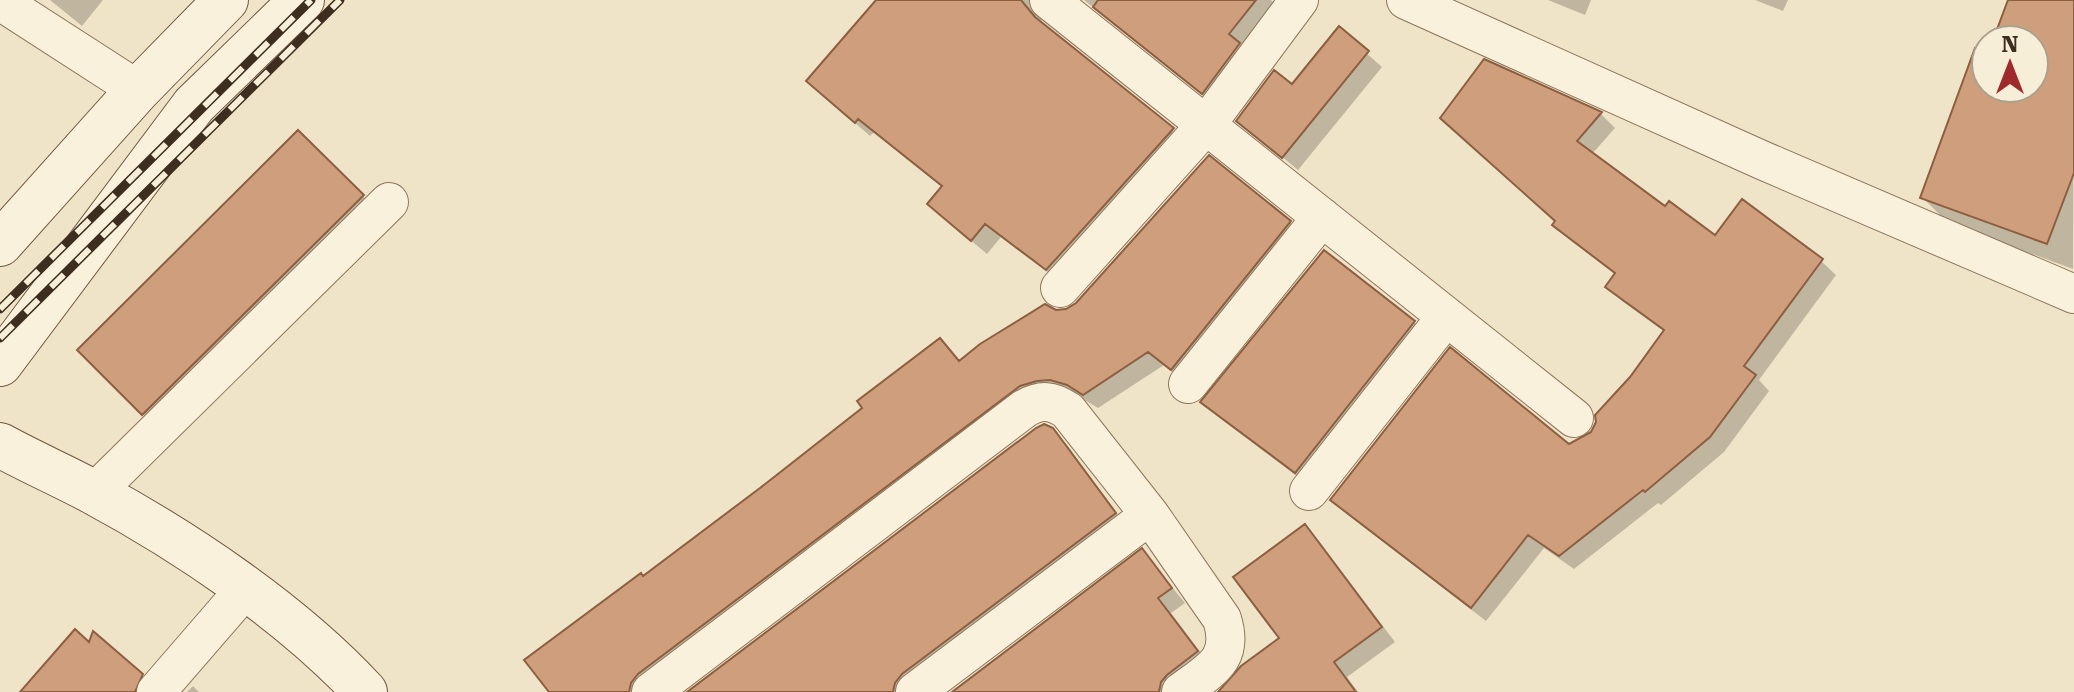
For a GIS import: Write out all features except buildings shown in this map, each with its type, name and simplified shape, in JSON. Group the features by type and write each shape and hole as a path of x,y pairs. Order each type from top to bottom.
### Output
{"street":[{"path":"0,244 138,90 226,0"},
{"path":"0,364 194,105 302,0"},
{"path":"1049,0 1574,418"},
{"path":"1060,288 1206,125 1299,0"},
{"path":"1406,0 1764,161 2074,294"},
{"path":"0,1 138,90"},
{"path":"94,493 389,202"},
{"path":"1188,384 1322,217"},
{"path":"1309,491 1446,317"},
{"path":"651,692 1036,403 1053,401 1068,411 1150,515 1222,619 1227,634 1227,649 1214,667 1181,692"},
{"path":"9,456 94,493 180,544 246,588 345,671 365,692"},
{"path":"915,692 1150,515"},
{"path":"156,692 246,588"}],"railway":[{"path":"0,309 311,0"},
{"path":"0,338 340,0"}]}
